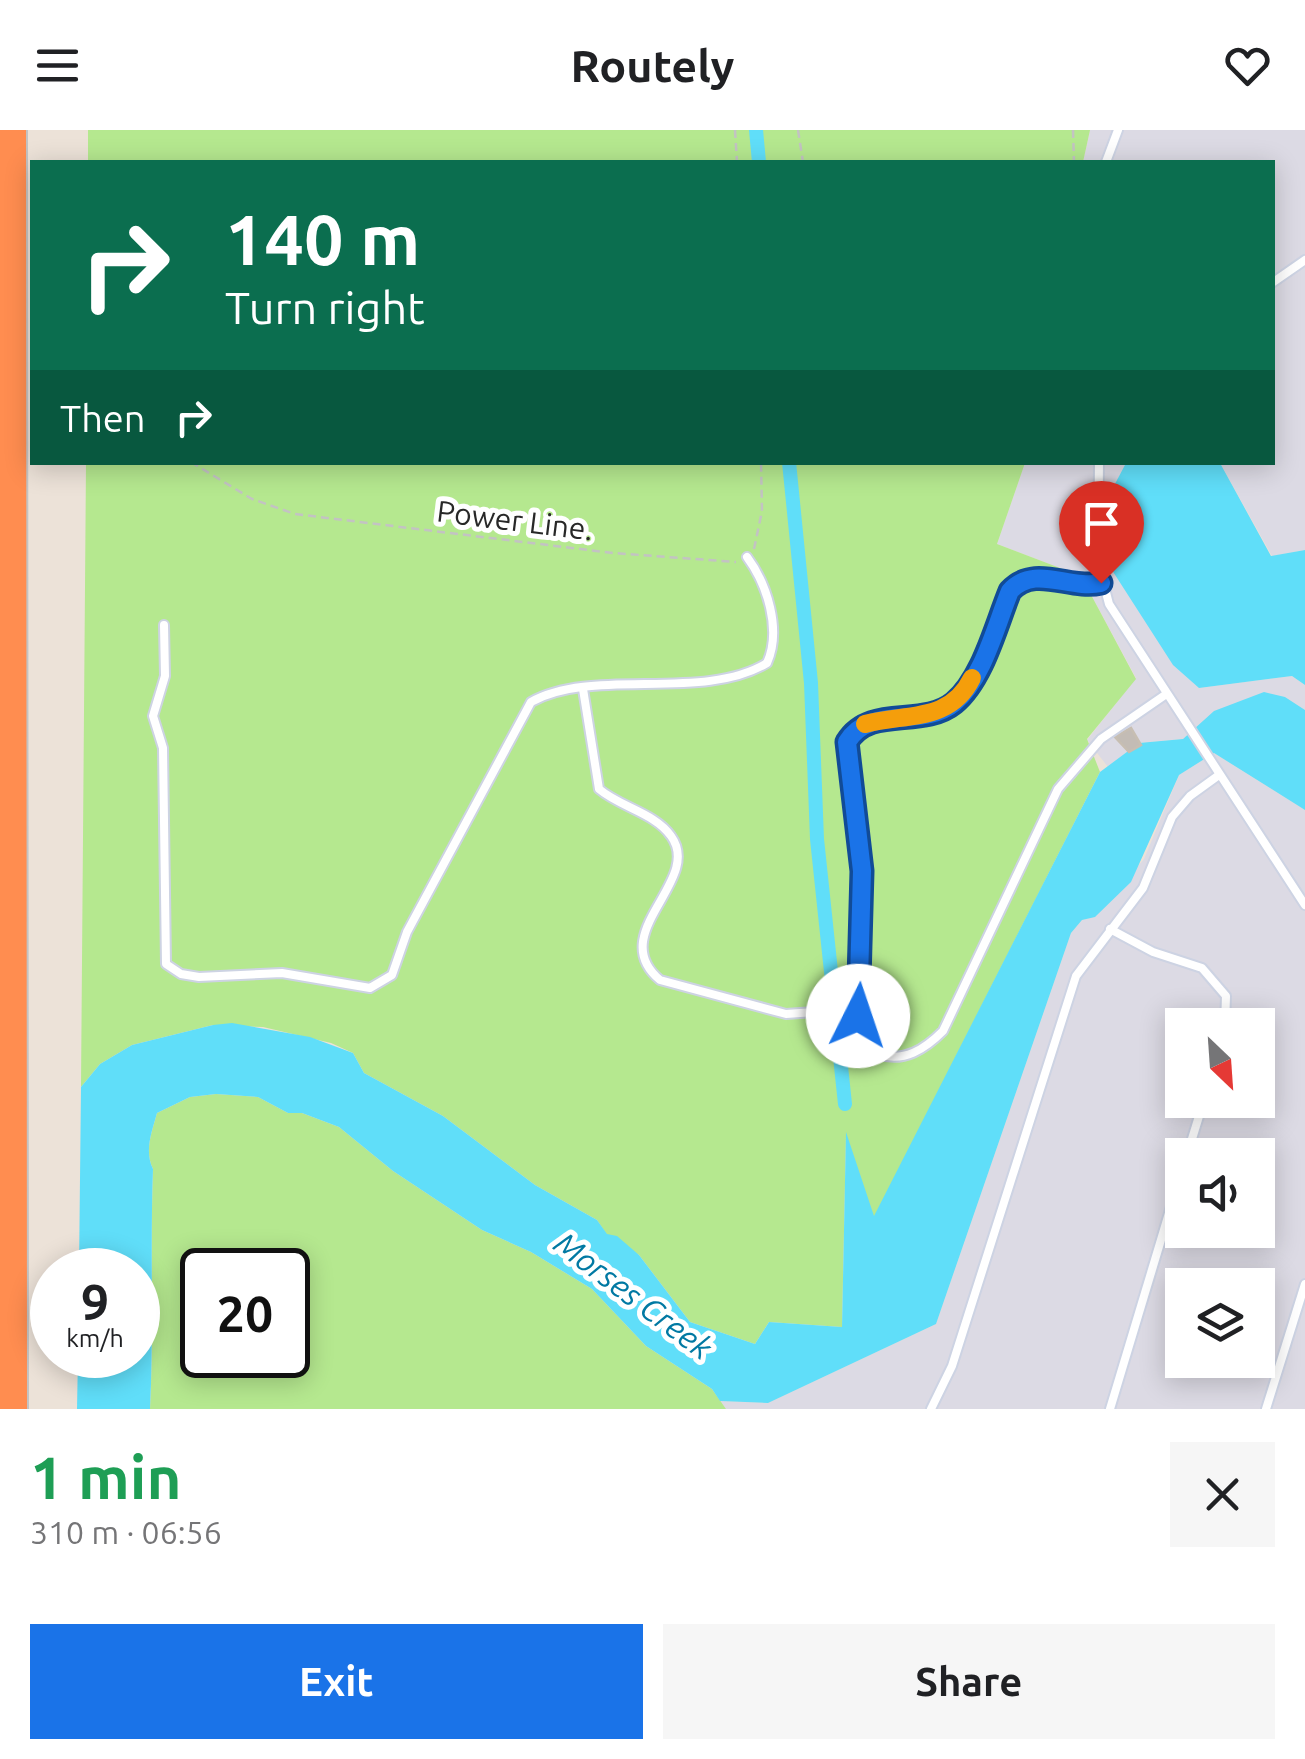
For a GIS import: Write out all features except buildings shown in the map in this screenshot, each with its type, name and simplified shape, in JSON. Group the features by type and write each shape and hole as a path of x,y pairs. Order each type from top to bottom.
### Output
{"highway":[{"path":"12,130 13,1409"}],"lane":[{"path":"1107,160 1118,130"},
{"path":"1275,281 1305,260"},
{"path":"1099,465 1096,502 1101,583 1121,626 1305,904"},
{"path":"164,625 164,676 153,716 164,748 166,964 181,974 226,978 282,973 370,988 386,982 407,932 525,708 541,696 726,677 768,663 774,627 759,573 747,556"},
{"path":"1101,583 1081,588 1036,576 1020,581 1010,591 970,684 952,704 930,714 864,724 847,742 862,883 857,1009 871,1045 886,1057 921,1050 943,1031 1058,789 1101,739 1165,695"},
{"path":"582,690 598,789 664,828 678,852 673,876 644,931 642,949 650,972 660,980 786,1014 857,1009"},
{"path":"931,1409 952,1366 1076,976 1143,888 1172,817 1190,796 1219,775"},
{"path":"1110,929 1153,952 1202,968 1223,990 1227,1008"},
{"path":"1110,1409 1165,1226"},
{"path":"1266,1409 1305,1284"}],"path":[{"path":"735,130 737,160"},
{"path":"798,130 803,160"},
{"path":"1073,130 1074,160"},
{"name":"Power Line.","path":"195,465 252,499 294,514 613,552 722,562 738,562 747,556"},
{"path":"747,556 758,542 761,465"}],"shaded area":[{"path":"1090,130 1305,130 1305,550 1272,556 1221,465 1275,465 1275,160 1083,160"},
{"path":"1024,465 1125,465 1108,497 1199,688 1292,676 1305,685 1305,710 1285,697 1199,726 1183,739 1139,743 1108,767 1087,740 1136,678 1081,576 997,544"},
{"path":"1214,753 1305,810 1305,1409 726,1409 720,1401 768,1403 936,1324 1071,933 1082,920 1096,916 1144,859 1179,775"}],"green space":[{"path":"88,130 1090,130 1083,160 88,160"},
{"path":"86,465 1024,465 997,544 1081,576 1136,679 1087,739 1100,772 874,1218 846,1136 842,1327 769,1322 755,1344 690,1322 639,1255 607,1235 597,1220 535,1185 443,1116 364,1073 353,1053 331,1043 263,1027 213,1025 132,1045 100,1064 81,1087"},
{"path":"190,1097 258,1097 288,1113 302,1113 339,1127 393,1171 482,1230 531,1252 592,1289 646,1346 712,1389 726,1409 150,1409 151,1378 160,1378 160,1248 153,1248 153,1169 149,1155 157,1113"}],"water":[{"path":"1125,465 1221,465 1271,556 1305,550 1305,685 1292,676 1199,688 1173,665 1110,567 1108,497"},
{"name":"Morses Creek","path":"1264,692 1285,697 1305,710 1305,810 1214,753 1179,775 1131,882 1095,917 1082,920 1071,933 936,1324 768,1403 720,1401 712,1389 646,1346 592,1289 531,1252 482,1230 393,1171 339,1127 302,1113 288,1113 258,1097 190,1097 157,1113 149,1148 153,1169 153,1248 79,1248 81,1087 100,1064 132,1045 232,1023 310,1037 353,1053 364,1073 443,1116 535,1185 597,1220 607,1234 617,1236 639,1255 690,1322 755,1344 769,1322 842,1327 846,1132 874,1216 1100,772 1139,743 1183,739 1214,711"},
{"path":"78,1378 151,1378 150,1409 77,1409"}],"waterway":[{"path":"756,130 759,160"},
{"path":"789,465 811,683 817,839 845,1104"}],"slow traffic":[{"path":"865,724 942,710 963,694 972,678"}],"route":[{"path":"858,1016 862,871 847,742 864,724 930,714 963,694 1010,591 1020,581 1036,576 1081,588 1101,583"}]}
